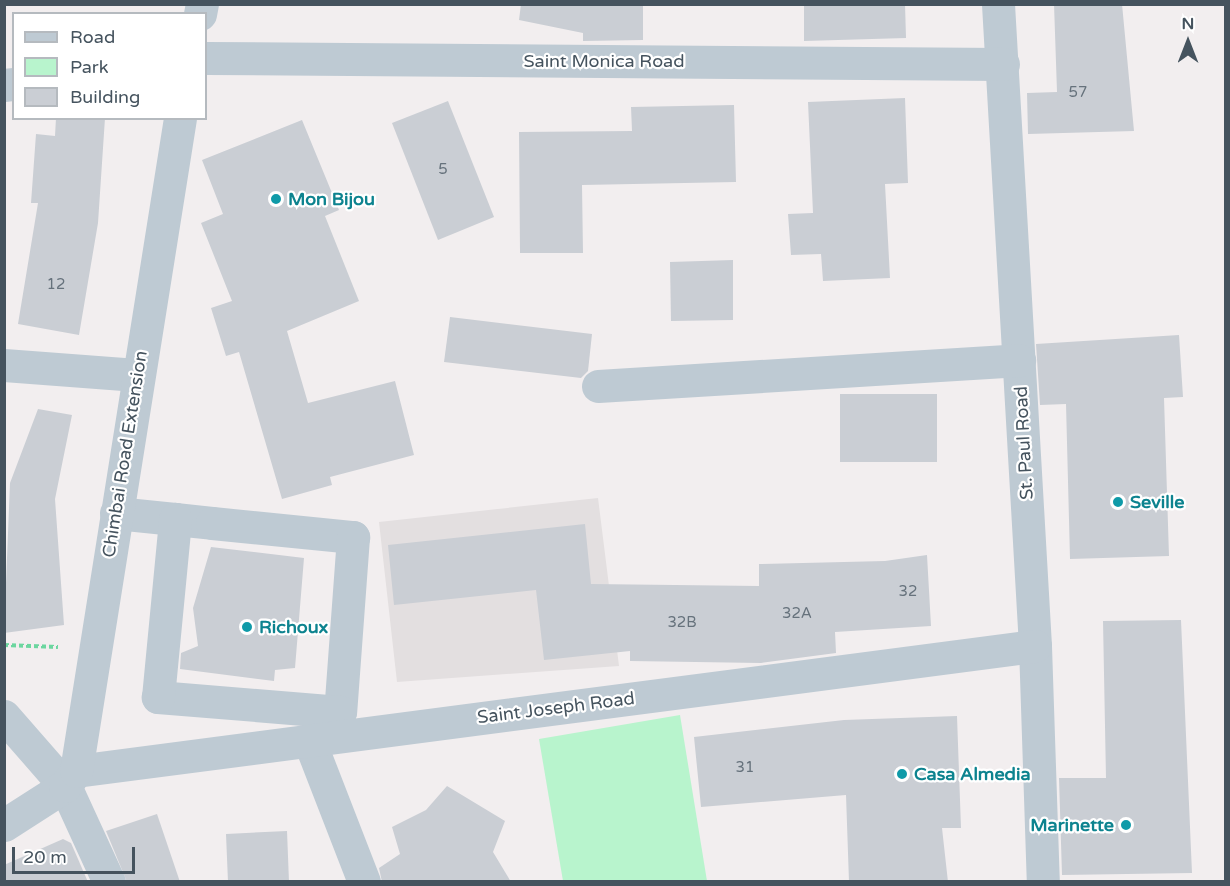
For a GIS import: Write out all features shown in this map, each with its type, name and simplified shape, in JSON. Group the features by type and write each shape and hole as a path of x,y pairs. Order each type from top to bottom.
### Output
{"street":[{"name":"St. Paul Road","path":"998,4 1035,646 1043,882"},
{"name":"Saint Monica Road","path":"207,58 1002,64"},
{"name":"Chimbai Road Extension","path":"71,779 180,120"},
{"path":"598,386 1019,360"},
{"path":"4,365 137,375"},
{"path":"116,513 353,537 329,730 364,882"},
{"path":"175,519 158,698 329,730"},
{"name":"Saint Joseph Road","path":"71,779 329,730 1035,646"},
{"path":"4,716 71,779 109,882"},
{"path":"4,825 71,779"}],"path":[{"path":"4,645 94,648"}],"shaded area":[{"path":"598,498 619,666 397,682 379,522"}],"green space":[{"path":"680,715 707,881 563,881 539,739"}],"building":[{"path":"521,4 643,4 643,40 583,41 583,33 519,20"},
{"path":"804,4 905,4 906,38 804,41"},
{"path":"1054,4 1122,4 1134,131 1028,134 1027,93 1057,92"},
{"path":"905,98 908,183 885,184 890,278 823,281 821,254 791,255 788,214 813,213 808,102"},
{"path":"448,101 494,217 438,240 392,123"},
{"path":"734,105 736,182 582,185 583,253 520,253 519,132 632,131 631,107"},
{"path":"56,120 105,120 98,223 79,335 18,324 38,203 31,203 36,134 55,136"},
{"path":"302,120 339,210 325,216 359,301 287,331 308,403 395,381 414,455 330,477 332,485 282,499 239,352 226,356 211,308 232,301 201,223 223,214 202,160"},
{"path":"733,260 733,320 671,321 670,262"},
{"path":"450,317 592,334 588,371 581,378 444,362"},
{"path":"1179,335 1183,397 1164,398 1169,556 1070,559 1066,404 1040,405 1036,344"},
{"path":"840,394 937,394 937,462 840,462"},
{"path":"38,409 72,415 55,499 64,625 4,633 10,483"},
{"path":"585,524 591,584 759,586 759,564 885,561 927,555 931,626 835,632 836,653 761,663 630,661 630,651 544,660 536,590 394,605 388,545"},
{"name":"Richoux","path":"211,547 304,558 295,668 275,670 274,681 180,669 181,653 198,646 193,608"},
{"path":"1181,620 1192,873 1062,875 1059,778 1106,778 1103,621"},
{"path":"957,716 961,828 942,828 948,882 849,882 846,795 701,807 694,737 844,720"},
{"path":"447,786 505,821 493,852 511,882 382,882 379,868 400,854 392,827 426,810"},
{"path":"157,814 180,882 127,882 106,831"},
{"path":"287,831 289,882 228,882 226,834"},
{"path":"63,839 71,843 88,882 4,882 4,865"}],"place":[{"name":"Mon Bijou","path":"276,199"},
{"name":"Seville","path":"1118,502"},
{"name":"Richoux","path":"247,627"},
{"name":"Casa Almedia","path":"902,774"},
{"name":"Marinette","path":"1126,825"}]}
